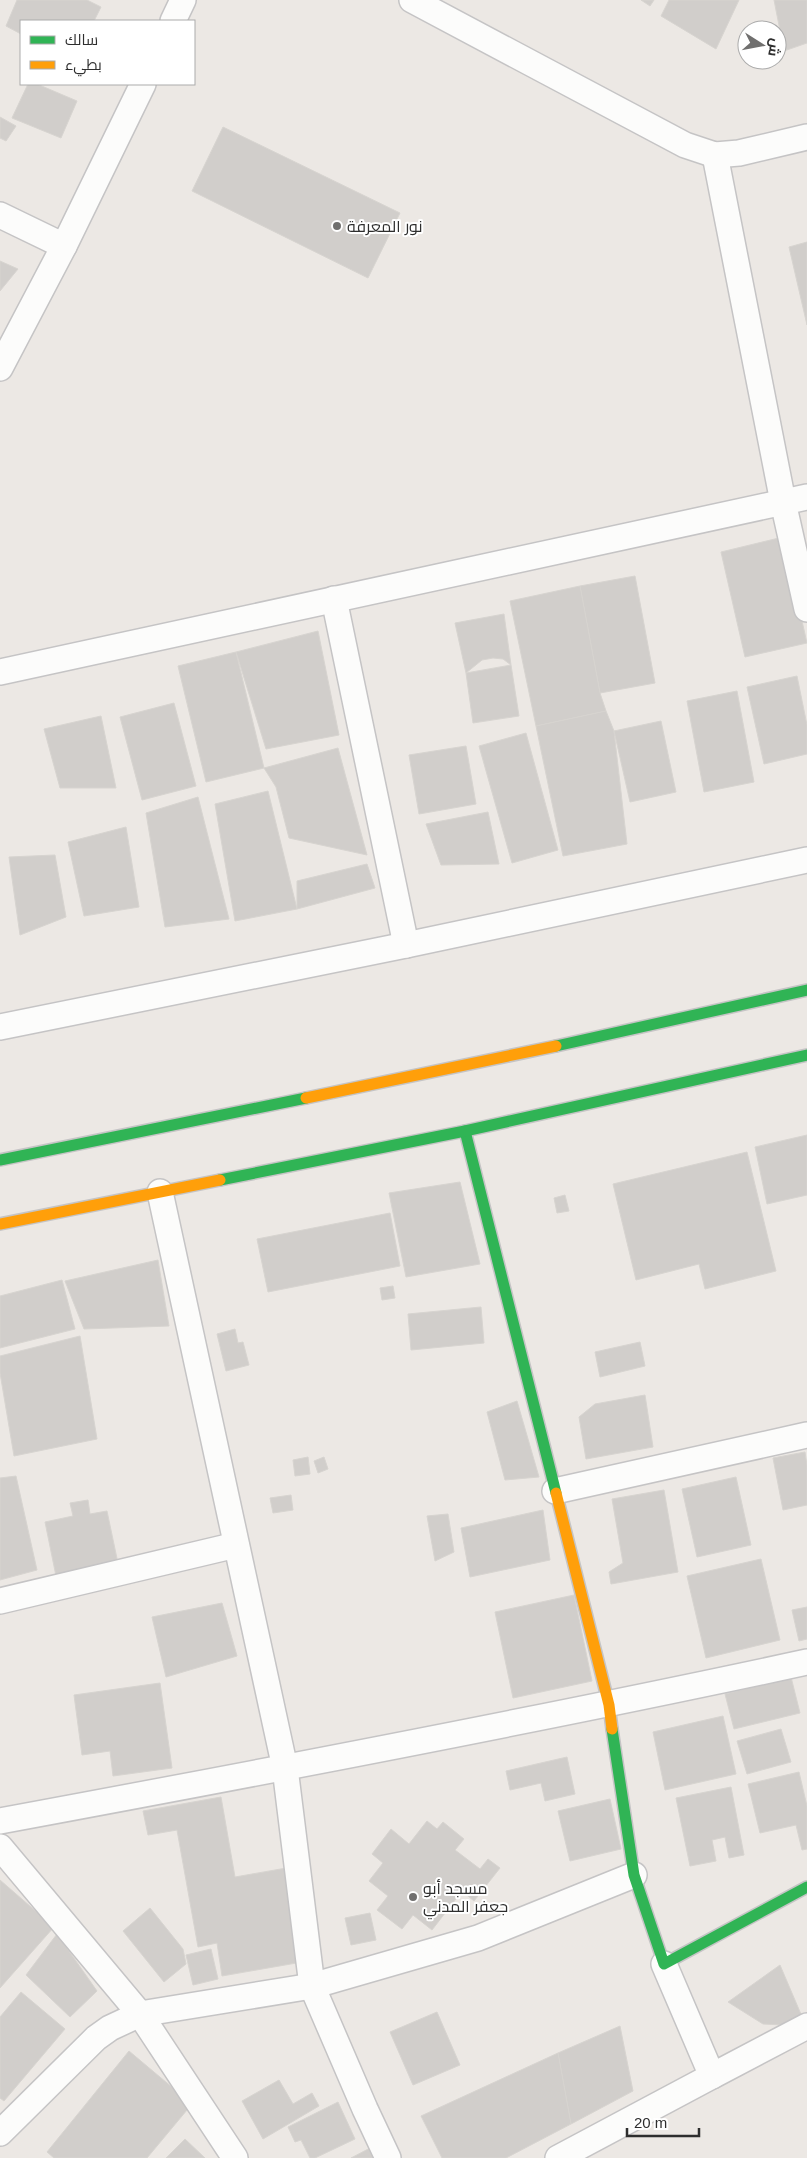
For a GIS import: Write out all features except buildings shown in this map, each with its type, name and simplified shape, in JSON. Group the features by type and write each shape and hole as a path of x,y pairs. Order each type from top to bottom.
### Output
{"main road":[{"path":"0,1160 443,1071 807,990"},
{"path":"0,1224 465,1131 807,1055"},
{"path":"465,1131 609,1705 634,1875 664,1964 807,1887"}],"street":[{"path":"173,20 183,0"},
{"path":"412,0 685,145 715,155 739,153 807,137"},
{"path":"0,368 64,246 143,85"},
{"path":"715,155 795,500 807,609"},
{"path":"0,215 64,246"},
{"path":"0,672 795,500"},
{"path":"334,599 406,945"},
{"path":"0,1027 406,945 807,860"},
{"path":"160,1192 285,1768 312,1986 361,2101 388,2158"},
{"path":"555,1490 807,1436"},
{"path":"0,1601 236,1545"},
{"path":"0,1821 609,1705 807,1662"},
{"path":"0,1847 140,2014 234,2158"},
{"path":"0,2133 96,2038 110,2028 140,2014 312,1986 487,1935 634,1875"},
{"path":"664,1964 712,2076"},
{"path":"558,2158 807,2026"}],"traffic: fast":[{"path":"556,1046 807,990"},
{"path":"220,1180 465,1131 807,1055"},
{"path":"0,1160 306,1098"},
{"path":"465,1131 556,1493"},
{"path":"612,1729 634,1875 664,1964 807,1887"}],"traffic: slow":[{"path":"306,1098 556,1046"},
{"path":"0,1224 220,1180"},
{"path":"556,1493 609,1705 612,1729"}],"place":[{"name":"نور المعرفة","path":"337,226"},
{"name":"مسجد أبو جعفر المدني","path":"413,1897"}]}
